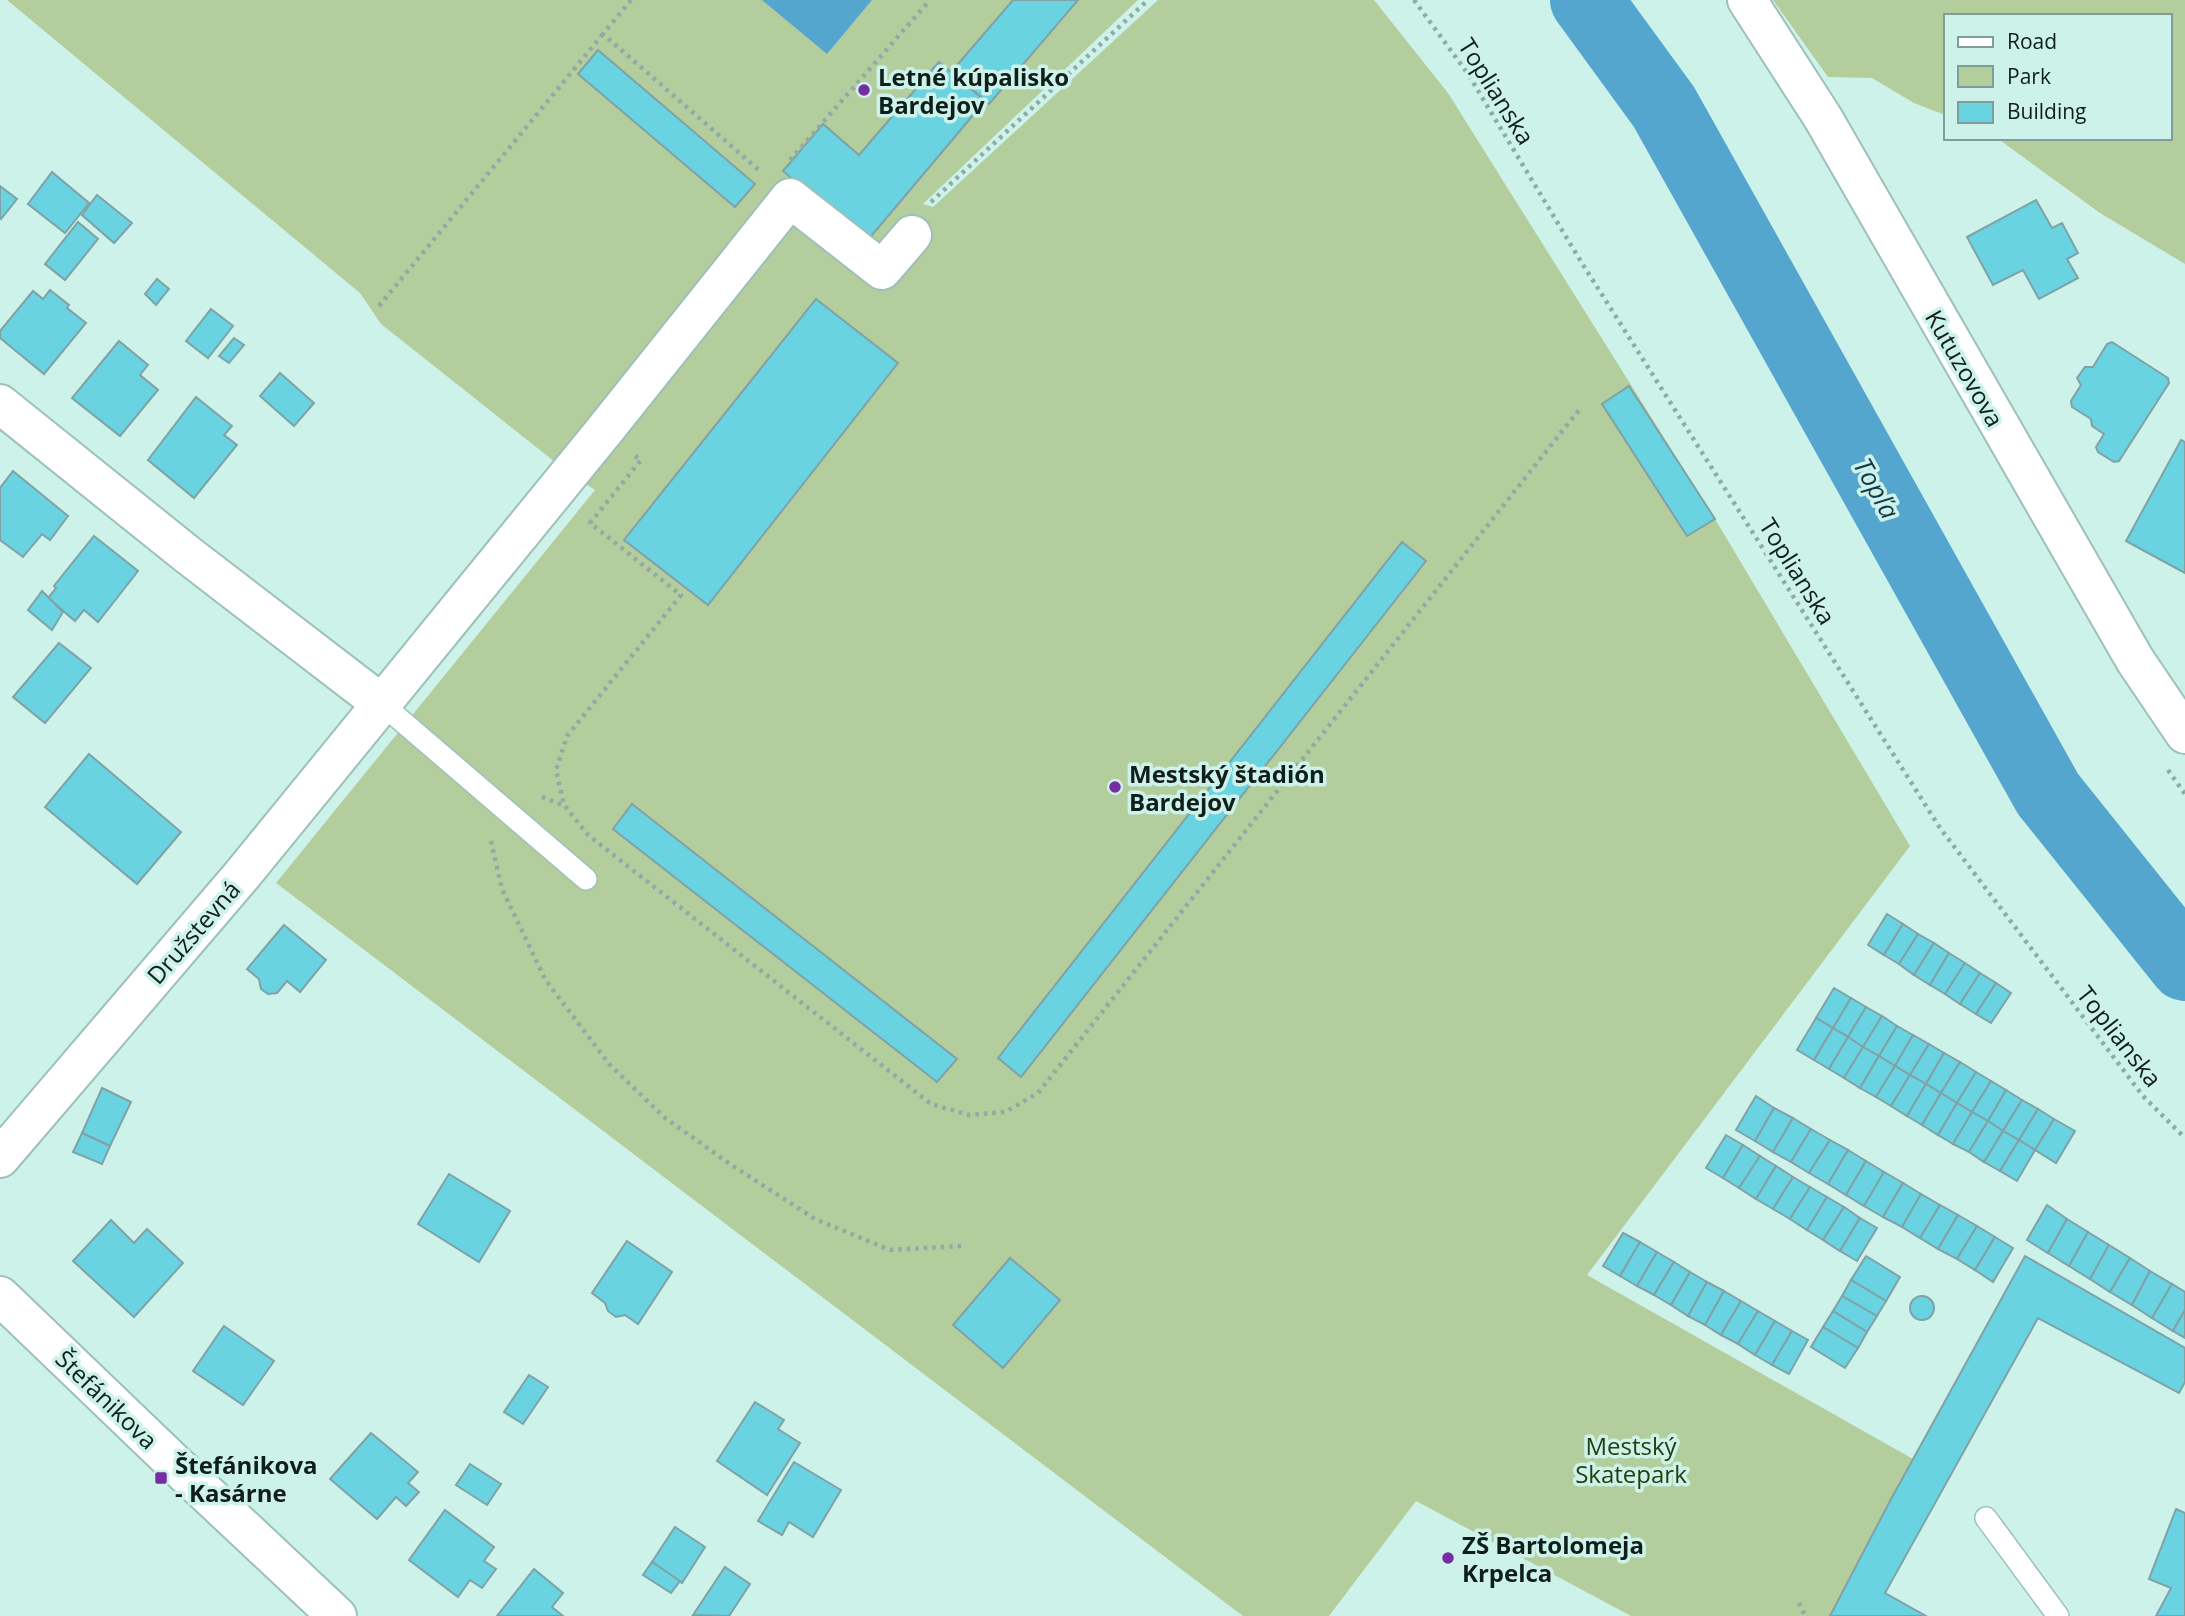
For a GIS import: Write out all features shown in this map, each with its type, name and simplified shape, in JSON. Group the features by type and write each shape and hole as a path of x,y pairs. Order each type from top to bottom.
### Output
{"street":[{"name":"Kutuzovova","path":"1747,0 1823,118 2135,660 2185,734"},
{"path":"781,190 882,270 912,235"},
{"name":"Družstevná","path":"0,1158 242,875 604,431 781,190"},
{"path":"0,404 188,555 382,704"},
{"name":"Štefánikova","path":"0,1296 337,1616"}],"lane":[{"path":"382,704 586,879"},
{"path":"1986,1518 2058,1616"}],"path":[{"path":"379,306 631,0"},
{"path":"917,0 925,6"},
{"path":"603,34 781,190 930,0"},
{"path":"912,235 922,211 1148,0"},
{"name":"Toplianska","path":"1414,0 1468,74 1580,260 1940,828 2143,1096 2185,1138"},
{"path":"604,431 640,460 590,523 681,595 567,736 556,770 564,806 588,835 931,1104 969,1115 1004,1112 1038,1093 1579,410"},
{"path":"477,785 502,889 544,979 609,1064 664,1118 815,1219 890,1250 961,1246"},
{"path":"1799,1603 1805,1616"}],"green space":[{"name":"Mestský štadión Bardejov","path":"7,0 1138,0 923,204 933,207 1158,0 1374,0 1448,93 1715,519 1910,846 1587,1275 1913,1459 1830,1616 1631,1616 1416,1501 1329,1616 1243,1616 276,883 595,490 569,473 381,324 360,293"},
{"path":"1773,0 2185,0 2185,264 2100,213 2000,140 2171,140 2171,14 1944,14 1944,115 1914,103 1872,78 1828,77"}],"water":[{"path":"762,0 872,0 827,54"}],"building":[{"path":"1013,0 1078,0 989,104 952,71"},
{"path":"598,50 755,184 735,207 578,74"},
{"path":"939,62 985,101 867,241 783,171 823,124 859,155"},
{"path":"52,172 89,203 65,233 28,204"},
{"path":"0,186 17,199 1,219 0,218"},
{"path":"97,195 132,223 114,243 82,215"},
{"path":"2036,200 2052,228 2062,223 2078,253 2067,259 2078,278 2039,299 2023,270 1993,285 1967,237"},
{"path":"78,222 98,239 65,280 45,264"},
{"path":"157,279 169,289 156,305 145,294"},
{"path":"50,290 86,323 44,374 0,338 0,331 33,291 43,299"},
{"path":"816,299 898,363 708,605 624,540"},
{"path":"211,309 233,326 208,358 186,341"},
{"path":"234,338 244,345 229,363 219,356"},
{"path":"119,341 148,365 140,375 158,390 120,436 72,398"},
{"path":"2112,342 2168,378 2169,383 2119,461 2114,462 2098,452 2096,447 2104,434 2092,426 2091,419 2072,407 2071,401 2081,385 2077,378 2085,367 2093,367 2107,344"},
{"path":"280,373 314,403 294,426 260,396"},
{"path":"1629,386 1715,519 1687,536 1602,404"},
{"path":"196,397 232,426 224,435 237,445 194,498 148,460"},
{"path":"2181,440 2185,442 2185,573 2126,541"},
{"path":"13,471 68,516 50,540 42,534 23,557 0,540 0,488"},
{"path":"94,536 138,571 98,622 84,610 75,621 48,598 56,588 54,586"},
{"path":"1402,542 1426,561 1021,1077 998,1058"},
{"path":"42,591 63,612 52,630 28,610"},
{"path":"59,643 91,668 45,723 13,697"},
{"path":"89,754 181,832 137,884 45,807"},
{"path":"632,804 957,1059 937,1082 613,829"},
{"path":"1887,914 1903,924 1884,955 1868,945"},
{"path":"1903,924 1918,934 1899,964 1884,955"},
{"path":"284,925 326,960 300,992 287,981 277,993 268,994 261,989 259,979 247,969"},
{"path":"1918,934 1934,943 1914,975 1899,964"},
{"path":"1934,943 1949,953 1930,985 1914,975"},
{"path":"1949,953 1965,963 1945,994 1930,985"},
{"path":"1965,963 1980,973 1960,1004 1945,994"},
{"path":"1980,973 1996,983 1976,1014 1960,1004"},
{"path":"1996,983 2011,993 1991,1023 1976,1014"},
{"path":"1834,988 1851,998 1833,1028 1816,1018"},
{"path":"1851,998 1866,1007 1848,1037 1833,1028"},
{"path":"1866,1007 1882,1016 1863,1047 1848,1037"},
{"path":"1882,1016 1897,1026 1879,1056 1863,1047"},
{"path":"1816,1018 1833,1028 1814,1060 1797,1050"},
{"path":"1897,1026 1913,1035 1895,1066 1879,1056"},
{"path":"1833,1028 1848,1037 1829,1069 1814,1060"},
{"path":"1913,1035 1929,1044 1910,1075 1895,1066"},
{"path":"1848,1037 1863,1047 1844,1078 1829,1069"},
{"path":"1929,1044 1944,1053 1926,1084 1910,1075"},
{"path":"1863,1047 1879,1056 1860,1088 1844,1078"},
{"path":"1944,1053 1960,1062 1941,1093 1926,1084"},
{"path":"1879,1056 1895,1066 1876,1097 1860,1088"},
{"path":"1960,1062 1976,1072 1957,1103 1941,1093"},
{"path":"1895,1066 1910,1075 1891,1106 1876,1097"},
{"path":"1976,1072 1991,1081 1972,1112 1957,1103"},
{"path":"1910,1075 1926,1084 1907,1116 1891,1106"},
{"path":"1991,1081 2006,1090 1988,1121 1972,1112"},
{"path":"1926,1084 1941,1093 1922,1125 1907,1116"},
{"path":"102,1088 131,1102 110,1146 82,1133"},
{"path":"2006,1090 2022,1100 2003,1131 1988,1121"},
{"path":"1941,1093 1957,1103 1938,1135 1922,1125"},
{"path":"1756,1096 1774,1108 1755,1141 1736,1130"},
{"path":"2022,1100 2038,1109 2019,1140 2003,1131"},
{"path":"1957,1103 1972,1112 1953,1144 1938,1135"},
{"path":"1774,1108 1793,1118 1773,1152 1755,1141"},
{"path":"2038,1109 2054,1119 2035,1150 2019,1140"},
{"path":"1972,1112 1988,1121 1969,1152 1953,1144"},
{"path":"1793,1118 1811,1129 1791,1162 1773,1152"},
{"path":"2054,1119 2075,1131 2056,1163 2035,1150"},
{"path":"1988,1121 2003,1131 1984,1162 1969,1152"},
{"path":"1811,1129 1830,1140 1809,1173 1791,1162"},
{"path":"2003,1131 2019,1140 2000,1171 1984,1162"},
{"path":"82,1133 110,1146 102,1164 73,1152"},
{"path":"1726,1135 1743,1145 1723,1178 1706,1168"},
{"path":"1830,1140 1848,1150 1828,1184 1809,1173"},
{"path":"2019,1140 2035,1150 2017,1181 2000,1171"},
{"path":"1743,1145 1760,1156 1739,1188 1723,1178"},
{"path":"1848,1150 1866,1161 1846,1195 1828,1184"},
{"path":"1760,1156 1776,1166 1756,1199 1739,1188"},
{"path":"1866,1161 1884,1172 1864,1206 1846,1195"},
{"path":"1776,1166 1793,1177 1773,1209 1756,1199"},
{"path":"1884,1172 1903,1183 1883,1217 1864,1206"},
{"path":"449,1174 510,1211 479,1262 418,1224"},
{"path":"1793,1177 1810,1187 1790,1219 1773,1209"},
{"path":"1903,1183 1921,1194 1902,1227 1883,1217"},
{"path":"1810,1187 1827,1197 1807,1230 1790,1219"},
{"path":"1921,1194 1940,1205 1920,1238 1902,1227"},
{"path":"1827,1197 1844,1207 1823,1240 1807,1230"},
{"path":"1940,1205 1958,1215 1938,1249 1920,1238"},
{"path":"2047,1205 2067,1219 2048,1253 2027,1240"},
{"path":"1844,1207 1860,1218 1840,1251 1823,1240"},
{"path":"1958,1215 1977,1226 1957,1259 1938,1249"},
{"path":"1860,1218 1877,1228 1857,1261 1840,1251"},
{"path":"2067,1219 2088,1232 2069,1266 2048,1253"},
{"path":"111,1220 134,1243 147,1229 183,1263 134,1317 73,1261"},
{"path":"1977,1226 1995,1237 1975,1270 1957,1259"},
{"path":"2088,1232 2109,1245 2090,1279 2069,1266"},
{"path":"1623,1233 1640,1242 1620,1276 1603,1266"},
{"path":"1995,1237 2013,1248 1993,1282 1975,1270"},
{"path":"627,1241 672,1272 638,1324 625,1315 616,1317 608,1311 605,1303 592,1293"},
{"path":"1640,1242 1657,1252 1637,1286 1620,1276"},
{"path":"2109,1245 2130,1258 2110,1292 2090,1279"},
{"path":"1657,1252 1674,1262 1654,1295 1637,1286"},
{"path":"1866,1256 1900,1277 1886,1301 1851,1280"},
{"path":"2025,1256 2185,1348 2185,1382 2179,1393 2038,1318 1885,1593 1926,1616 1830,1616 1890,1501"},
{"path":"1010,1258 1060,1300 1003,1368 953,1325"},
{"path":"2130,1258 2150,1271 2132,1305 2110,1292"},
{"path":"1674,1262 1690,1272 1671,1305 1654,1295"},
{"path":"2150,1271 2172,1284 2152,1318 2132,1305"},
{"path":"1690,1272 1707,1282 1688,1316 1671,1305"},
{"path":"1851,1280 1886,1301 1877,1316 1842,1296"},
{"path":"1707,1282 1724,1291 1705,1325 1688,1316"},
{"path":"2172,1284 2185,1292 2185,1310 2173,1331 2152,1318"},
{"path":"1724,1291 1741,1301 1721,1335 1705,1325"},
{"path":"1842,1296 1877,1316 1867,1332 1833,1311"},
{"path":"1922,1296 1930,1300 1934,1308 1930,1316 1922,1320 1914,1316 1910,1308 1914,1300"},
{"path":"1741,1301 1758,1311 1738,1344 1721,1335"},
{"path":"2185,1310 2185,1338 2173,1331"},
{"path":"1758,1311 1775,1321 1755,1355 1738,1344"},
{"path":"1833,1311 1867,1332 1858,1348 1823,1327"},
{"path":"1775,1321 1792,1331 1772,1365 1755,1355"},
{"path":"224,1326 274,1361 243,1405 193,1371"},
{"path":"1823,1327 1858,1348 1845,1368 1811,1347"},
{"path":"1792,1331 1808,1340 1789,1374 1772,1365"},
{"path":"529,1375 548,1387 523,1424 504,1412"},
{"path":"755,1402 784,1420 778,1429 800,1443 767,1495 717,1461"},
{"path":"371,1433 418,1472 408,1483 419,1492 406,1506 396,1497 377,1519 330,1479"},
{"path":"794,1462 841,1490 813,1537 789,1522 782,1535 758,1521"},
{"path":"470,1464 501,1484 487,1505 456,1485"},
{"path":"2176,1509 2185,1513 2185,1616 2156,1616 2171,1588 2149,1579"},
{"path":"445,1510 494,1547 484,1561 496,1569 482,1588 470,1580 458,1597 409,1560"},
{"path":"675,1527 705,1547 682,1583 652,1562"},
{"path":"652,1562 680,1581 671,1593 643,1575"},
{"path":"725,1567 750,1584 729,1616 693,1615"},
{"path":"534,1569 563,1593 552,1607 563,1616 497,1616"}],"waterway":[{"name":"Topľa","path":"1586,0 1664,107 2048,794 2185,965"}],"place":[{"name":"Letné kúpalisko Bardejov","path":"864,90"},
{"name":"Mestský štadión Bardejov","path":"1115,787"},
{"name":"Štefánikova - Kasárne","path":"161,1478"},
{"name":"ZŠ Bartolomeja Krpelca","path":"1448,1558"}],"park label":[{"name":"Mestský Skatepark","path":"1631,1459"}]}
